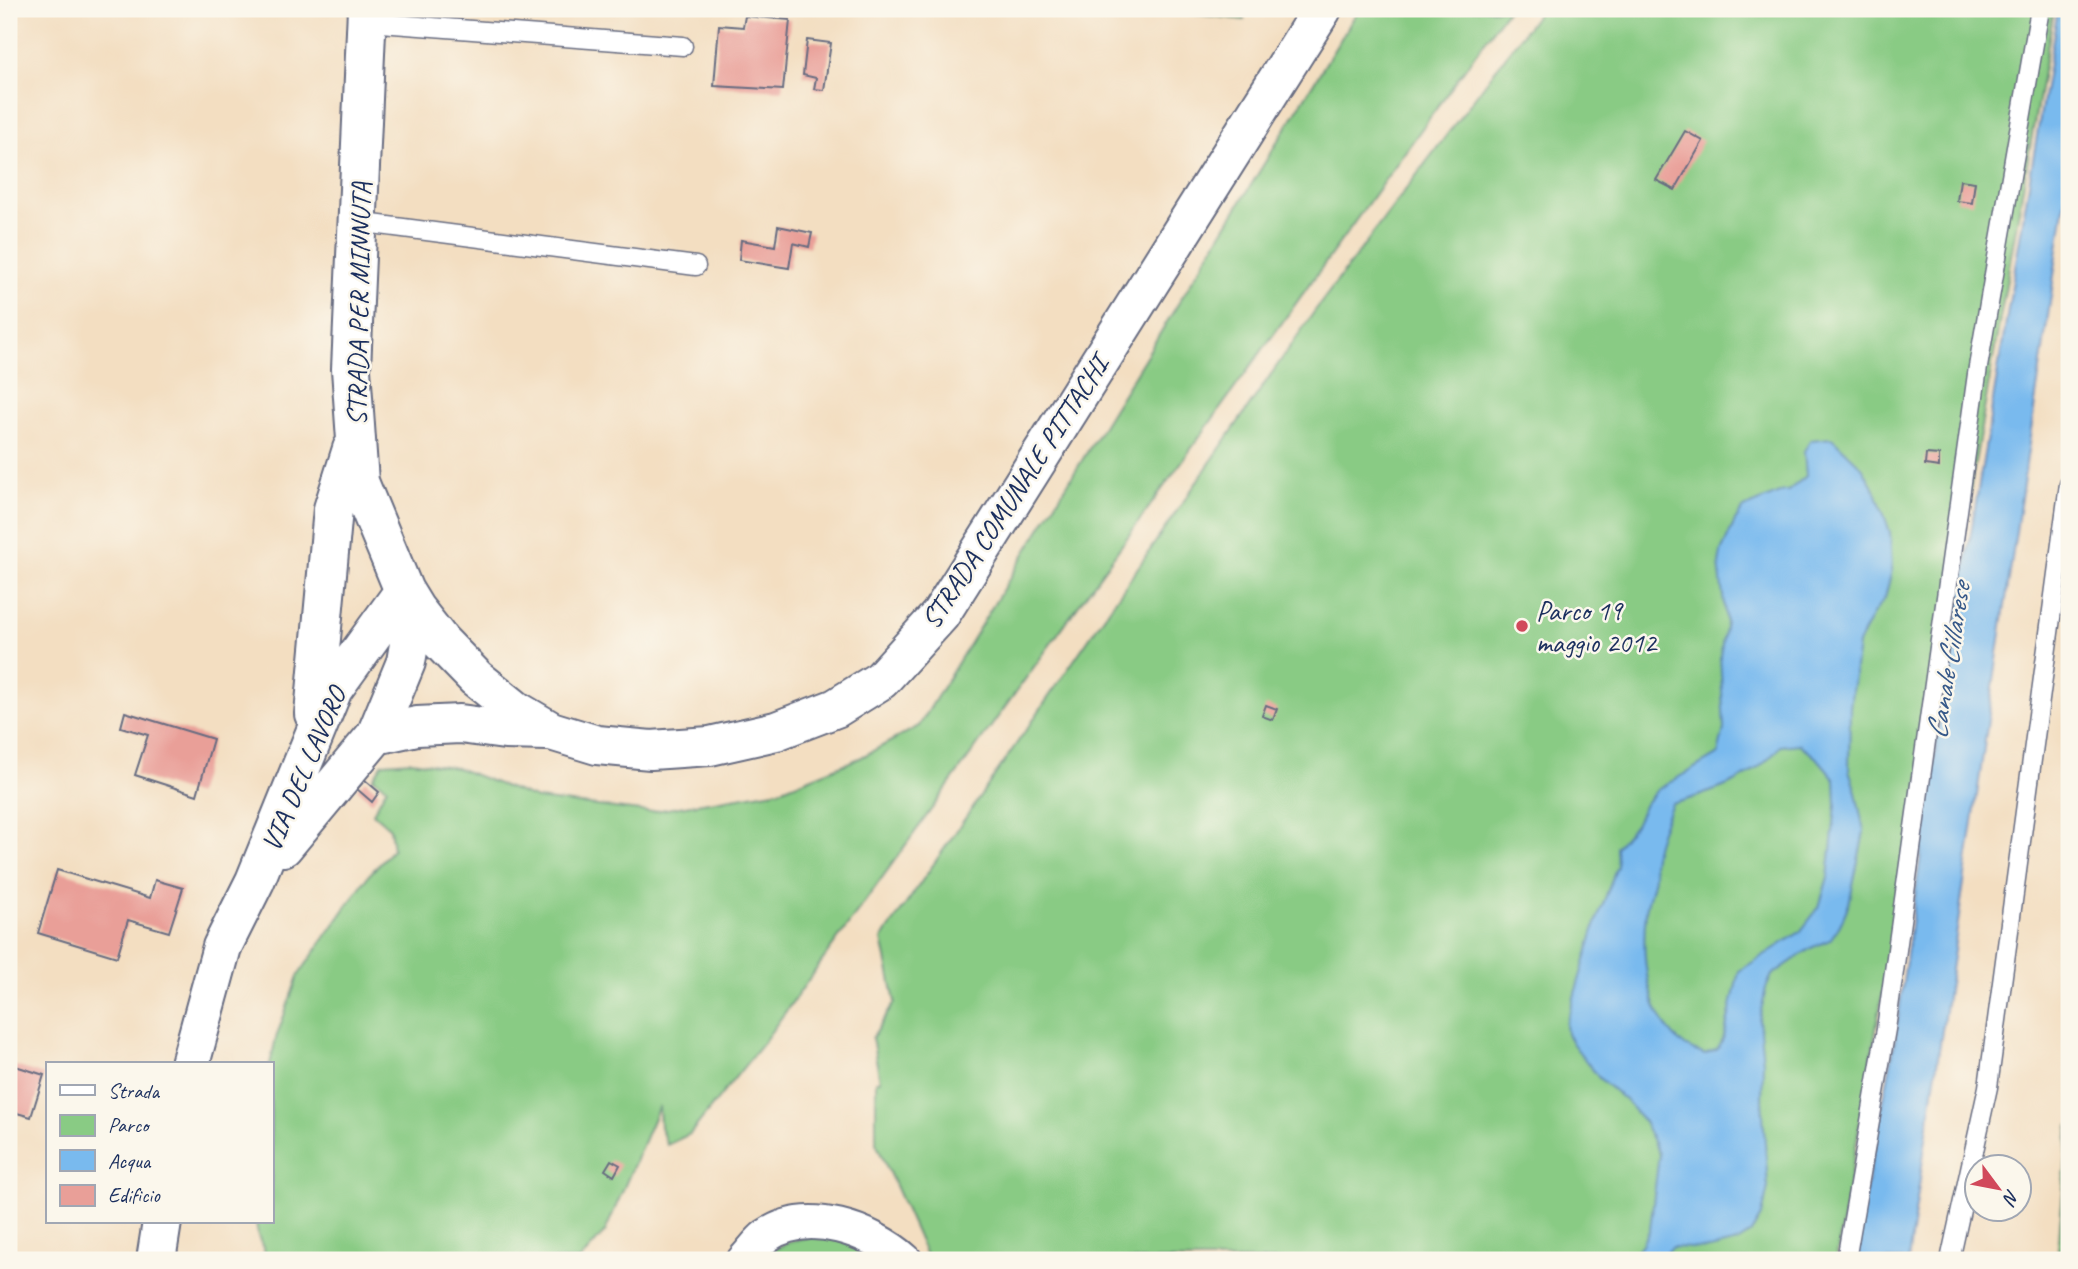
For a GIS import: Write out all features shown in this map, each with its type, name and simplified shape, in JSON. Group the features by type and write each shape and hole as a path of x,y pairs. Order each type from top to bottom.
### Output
{"street":[{"name":"STRADA COMUNALE PITTACHI","path":"409,600 441,642 476,678 517,711 551,731 597,745 651,750 710,746 776,731 836,708 881,681 940,615 1322,9"},
{"name":"STRADA PER MINNUTA","path":"367,15 351,369 359,482 409,600"},
{"path":"310,750 333,509 356,437"},
{"path":"191,1062 222,947 255,881 376,735 406,662 409,600"},
{"name":"VIA DEL LAVORO","path":"255,881 333,690 409,600"},
{"path":"376,735 417,726 460,724 505,730 551,731"},
{"path":"744,1260 766,1236 799,1222 821,1223 863,1233 891,1248 905,1260"},
{"path":"156,1260 162,1224"}],"lane":[{"path":"1846,1260 1886,1029 1978,367 2040,9"},
{"path":"367,15 683,46"},
{"path":"357,222 696,266"},
{"path":"1950,1260 1988,1087 2069,484"}],"green space":[{"path":"1152,9 1245,9 1244,20"},
{"path":"1359,9 1508,9 763,1043 690,1134 667,1145 660,1127 659,1106 605,1232 580,1260 268,1260 256,1224 273,1224 273,1062 270,1062 276,1038 298,976 368,876 393,849 390,828 373,813 387,787 373,778 383,763 412,761 457,768 537,799 649,812 780,790 860,758 919,726"},
{"name":"Parco 19 maggio 2012","path":"1541,9 2054,9 1836,1260 928,1260 876,1143 876,1081 880,1081 872,1038 895,1002 882,939 1314,312"},
{"path":"2069,1124 2069,1260 2057,1260"},
{"path":"828,1234 886,1260 761,1260 776,1248 792,1241"}],"water":[{"path":"2058,9 2069,9 2069,174 1908,1260 1852,1260 1894,1047 1938,731"},
{"path":"1832,438 1862,467 1876,492 1890,532 1892,570 1885,598 1873,614 1858,644 1850,707 1849,770 1864,831 1849,904 1830,940 1811,948 1772,975 1766,988 1759,1020 1768,1187 1762,1215 1751,1233 1737,1242 1710,1249 1673,1247 1658,1260 1627,1260 1641,1246 1650,1229 1659,1154 1644,1122 1625,1100 1599,1078 1573,1044 1567,1034 1566,1024 1597,920 1617,866 1616,847 1635,825 1645,804 1657,790 1718,754 1724,729 1720,655 1726,621 1719,564 1721,552 1744,508 1788,491 1806,476 1804,451 1811,440","holes":["1799,744 1819,760 1835,779 1836,805 1828,877 1819,907 1800,932 1739,971 1724,1037 1718,1049 1705,1055 1692,1050 1672,1034 1654,1003 1644,948 1654,857 1672,804 1717,790 1745,777 1770,758 1780,746"]}],"building":[{"path":"745,16 790,20 783,90 714,86 719,25 743,27"},
{"path":"807,40 831,43 824,90 814,89 816,78 803,75"},
{"path":"1685,131 1703,141 1675,190 1656,180"},
{"path":"1960,180 1975,182 1972,203 1957,201"},
{"path":"778,226 812,233 809,247 793,243 789,268 739,260 741,240 775,246"},
{"path":"1926,454 1939,455 1939,467 1925,465"},
{"path":"1266,705 1277,709 1273,720 1262,716"},
{"path":"125,712 213,739 197,795 135,775 148,735 121,727"},
{"path":"365,780 379,792 372,802 357,789"},
{"path":"57,870 150,898 155,880 183,888 169,932 128,920 117,957 38,933"},
{"path":"9,1064 44,1075 31,1117 17,1113 13,1124 9,1123"},
{"path":"611,1160 620,1165 614,1176 605,1170"}],"place":[{"name":"Parco 19 maggio 2012","path":"1522,626"}],"water label":[{"name":"Canale Cillarese","path":"1948,661"}]}
